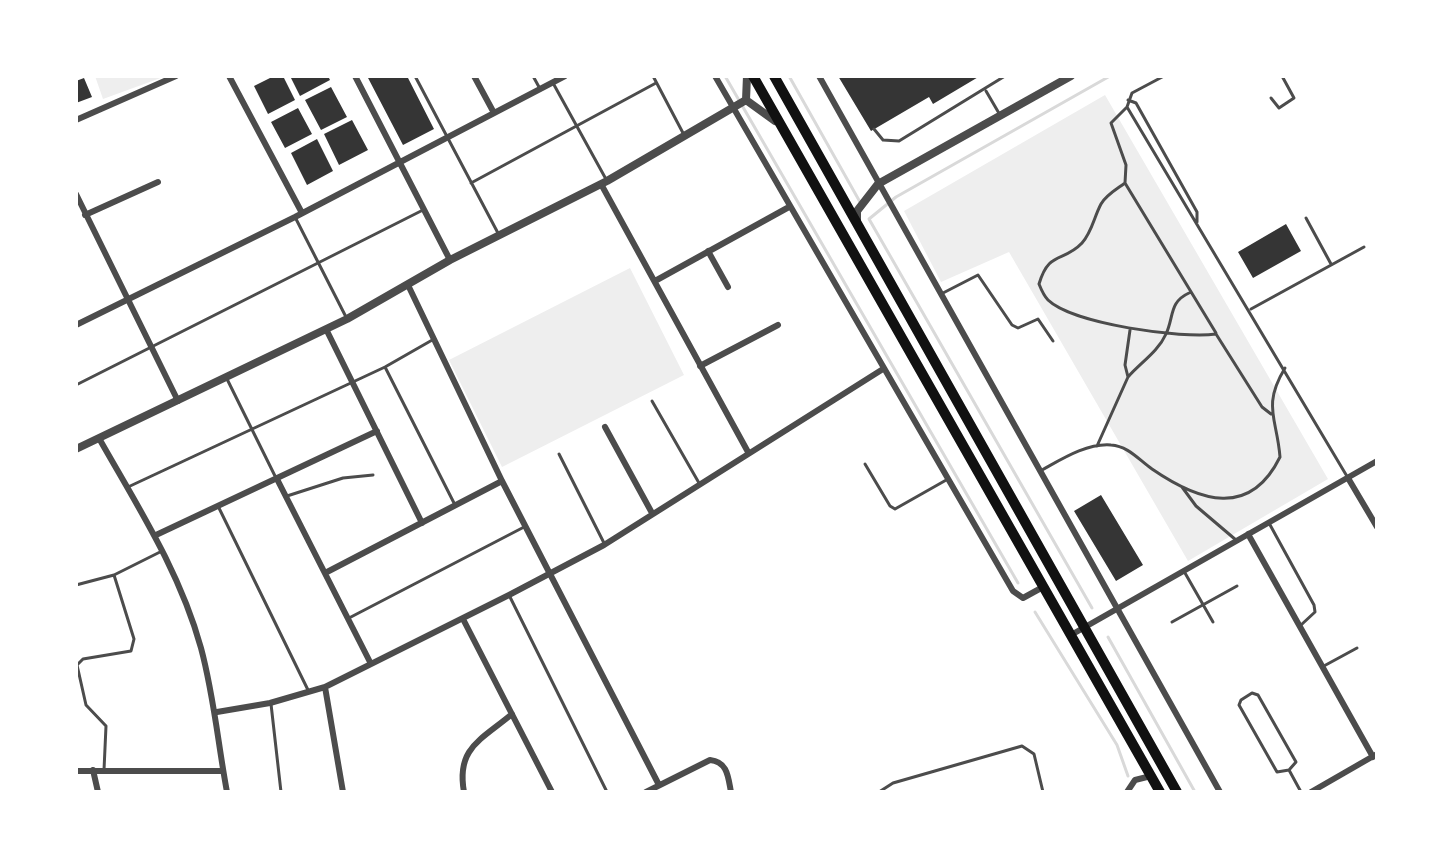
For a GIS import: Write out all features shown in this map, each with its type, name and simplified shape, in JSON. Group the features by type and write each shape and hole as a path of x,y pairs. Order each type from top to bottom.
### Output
{"main road":[{"path":"750,76 1071,635 1147,776 1160,792"},
{"path":"774,76 1177,792"}],"street":[{"path":"76,120 176,76"},
{"path":"229,76 298,215"},
{"path":"355,76 450,260"},
{"path":"474,76 494,113"},
{"path":"76,325 298,215 565,76"},
{"path":"715,76 739,104 789,207 1017,596 1023,598 1043,587"},
{"path":"76,449 347,319 450,260 604,182 739,104 750,76"},
{"path":"819,76 1220,792"},
{"path":"857,223 857,211 869,190 1071,76"},
{"path":"739,104 782,127"},
{"path":"85,215 158,182"},
{"path":"604,182 748,452"},
{"path":"76,194 178,401"},
{"path":"655,281 789,207"},
{"path":"708,251 728,287"},
{"path":"408,285 502,481 659,785"},
{"path":"700,366 778,325"},
{"path":"326,329 422,523"},
{"path":"217,712 270,703 325,687 463,619 604,545 883,369"},
{"path":"605,427 652,513"},
{"path":"156,535 377,431"},
{"path":"100,440 164,551 200,646 217,712 227,792"},
{"path":"1071,635 1377,461"},
{"path":"1348,478 1377,527"},
{"path":"277,479 327,572 371,664"},
{"path":"327,572 502,481"},
{"path":"1248,534 1375,755 1311,792"},
{"path":"463,619 552,792"},
{"path":"325,687 343,792"},
{"path":"464,792 460,769 462,761 512,714"},
{"path":"646,792 710,760 723,764 731,792"},
{"path":"93,770 98,792"},
{"path":"76,771 223,771"},
{"path":"1128,790 1147,776"}],"lane":[{"path":"415,76 499,235"},
{"path":"533,76 540,89"},
{"path":"653,76 685,137"},
{"path":"874,129 883,140 899,141 1005,76"},
{"path":"1164,76 1132,93 1127,107 1111,123 1126,165 1125,183 1262,407 1271,414"},
{"path":"1271,98 1279,108 1294,98 1282,76"},
{"path":"553,83 604,182"},
{"path":"471,183 578,128 656,83"},
{"path":"985,90 1000,115"},
{"path":"1128,100 1136,103 1197,212 1197,222"},
{"path":"1127,107 1189,217 1197,222 1348,478"},
{"path":"1125,183 1102,201 1090,232 1080,246 1055,256 1043,267 1039,284 1048,300 1067,311 1130,330 1216,334"},
{"path":"76,385 425,209"},
{"path":"298,215 347,319"},
{"path":"1306,218 1332,265"},
{"path":"1250,310 1364,247"},
{"path":"940,295 978,275 1012,325 1018,328 1038,319 1053,341"},
{"path":"1097,446 1128,377 1167,333 1173,306 1179,298 1191,293"},
{"path":"1128,377 1125,365 1130,330"},
{"path":"127,488 353,383 434,339"},
{"path":"385,367 455,505"},
{"path":"1182,487 1234,499 1260,488 1280,457 1271,414 1271,396 1285,368"},
{"path":"227,379 250,431 277,479"},
{"path":"652,401 699,483"},
{"path":"1038,471 1097,446 1127,449 1182,487 1196,506 1237,541"},
{"path":"559,454 604,545"},
{"path":"865,464 890,506 895,509 948,479"},
{"path":"287,496 343,478 373,475"},
{"path":"218,506 309,692"},
{"path":"1269,523 1314,605 1311,618 1299,627"},
{"path":"349,618 526,526"},
{"path":"76,585 114,575 164,551"},
{"path":"1184,571 1213,622"},
{"path":"104,770 106,726 86,705 77,665 83,659 131,651 134,639 114,575"},
{"path":"1172,622 1237,586"},
{"path":"509,595 607,792"},
{"path":"1322,667 1357,648"},
{"path":"1252,693 1258,695 1296,762 1289,770 1277,772 1239,705 1252,693"},
{"path":"270,703 281,792"},
{"path":"879,792 893,783 1022,746 1034,754 1043,792"},
{"path":"1289,770 1301,792"},
{"path":"1326,783 1331,792"}],"shaded area":[{"path":"95,76 166,76 103,99"},
{"path":"1105,95 1328,479 1188,561 1009,252 941,282 904,211"},
{"path":"630,268 684,375 502,467 449,360"}],"building":[{"path":"274,76 283,76 295,100 268,114 254,86"},
{"path":"290,76 328,76 330,80 300,96"},
{"path":"367,76 407,76 434,129 403,145"},
{"path":"838,76 980,76 933,104 929,97 871,131"},
{"path":"84,78 92,97 76,103 76,81"},
{"path":"331,87 347,117 321,130 305,100"},
{"path":"298,108 312,134 285,148 271,122"},
{"path":"352,120 368,150 339,165 324,134"},
{"path":"317,139 333,171 307,185 291,153"},
{"path":"1286,224 1301,251 1253,278 1238,252"},
{"path":"1101,495 1143,565 1116,581 1074,511"}],"waterway":[{"path":"725,76 1018,583"},
{"path":"789,76 860,202"},
{"path":"1092,608 869,219 896,197 1110,76"},
{"path":"1035,612 1117,745 1128,776"},
{"path":"1108,637 1195,792"}]}
